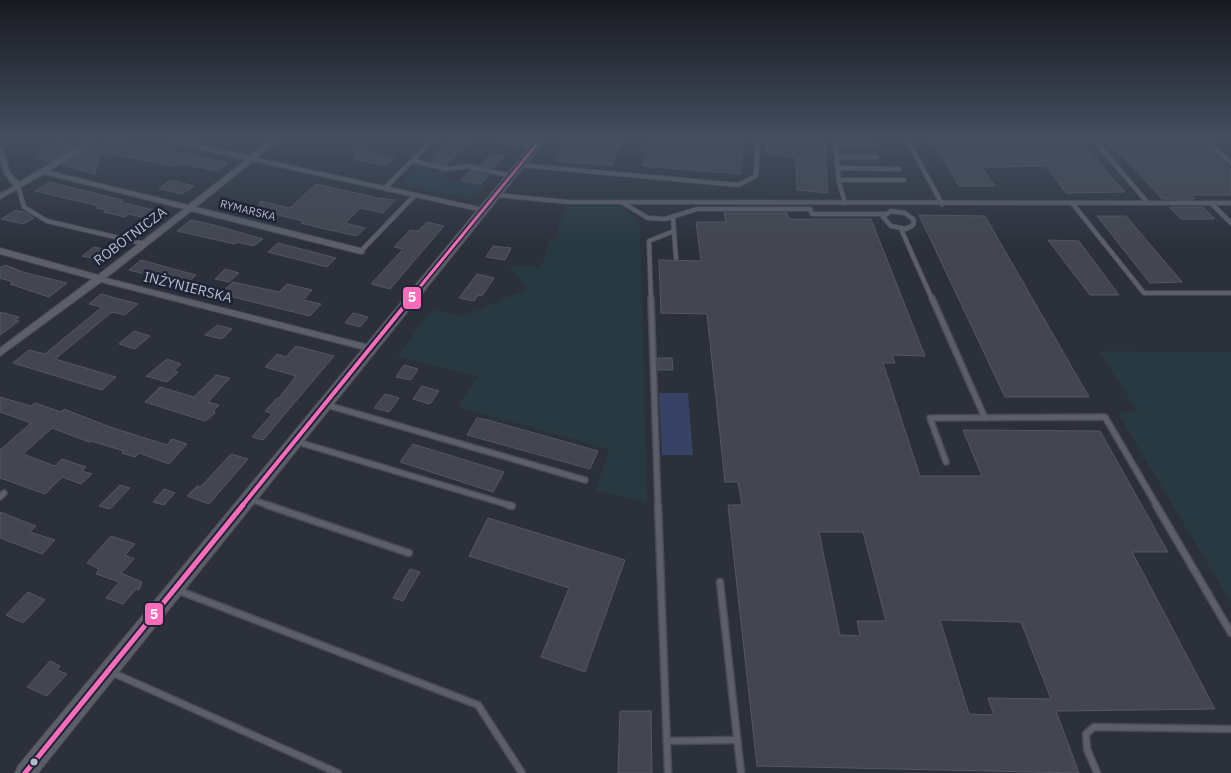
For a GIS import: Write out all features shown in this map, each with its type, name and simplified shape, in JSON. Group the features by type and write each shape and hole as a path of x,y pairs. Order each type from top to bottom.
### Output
{"street":[{"path":"8,175 18,186"},
{"path":"0,197 35,175"},
{"name":"RYMARSKA","path":"59,175 360,251"},
{"name":"ROBOTNICZA","path":"0,353 97,278 145,244 229,175"},
{"path":"327,175 483,210"},
{"path":"25,773 511,175"},
{"name":"INŻYNIERSKA","path":"0,251 97,278 370,348"}],"lane":[{"path":"385,188 398,175"},
{"path":"590,175 738,185 756,175"},
{"path":"839,175 846,203"},
{"path":"926,175 942,204"},
{"path":"1124,175 1148,203"},
{"path":"839,180 904,180"},
{"path":"18,186 24,207 47,221 145,244"},
{"path":"496,194 568,202 942,204 1231,202"},
{"path":"360,251 415,195"},
{"path":"622,202 648,218 673,218 697,209 810,209 812,214 884,214 891,211 900,212 912,217 913,225 901,229 887,223 884,214"},
{"path":"1072,203 1144,293 1231,293"},
{"path":"1211,203 1231,223"},
{"path":"673,218 676,258"},
{"path":"901,229 985,418"},
{"path":"668,773 649,241 674,231"},
{"path":"324,404 586,480"},
{"path":"946,462 930,418 1105,417 1231,633"},
{"path":"295,441 512,506"},
{"path":"247,498 410,553"},
{"path":"720,582 741,773"},
{"path":"174,589 478,704 522,773"},
{"path":"109,670 338,773"},
{"path":"1097,773 1087,748 1086,734 1094,727 1231,729"},
{"path":"667,741 737,740"}],"shaded area":[{"path":"409,175 444,175 443,177 485,185 476,196 467,198 405,186 403,181"},
{"path":"565,206 621,206 640,223 647,502 596,490 609,449 457,407 478,376 397,357 431,310 464,316 527,289 509,265 541,267 550,239 555,240"},
{"path":"1099,351 1231,352 1231,603 1118,413 1138,412"}],"water":[{"path":"659,393 688,393 693,455 662,455"}],"building":[{"path":"465,175 489,175 481,184 461,180"},
{"path":"797,175 827,175 828,193 797,190"},
{"path":"952,175 988,175 995,186 959,186"},
{"path":"1053,175 1110,175 1125,192 1066,193"},
{"path":"1140,175 1231,175 1231,195 1192,195 1195,199 1162,199"},
{"path":"170,180 194,186 182,194 159,189"},
{"path":"49,182 123,200 120,202 162,212 151,219 128,214 125,217 96,208 99,206 35,191"},
{"path":"316,184 395,200 383,213 360,208 345,223 365,228 357,236 301,223 303,221 258,210 260,201 290,208"},
{"path":"1169,207 1203,207 1215,219 1181,219"},
{"path":"16,210 25,212 34,218 23,224 1,219"},
{"path":"724,213 787,213 789,219 871,219 925,356 892,355 895,363 883,363 920,476 982,476 963,430 1100,431 1168,552 1132,552 1215,709 1056,711 1079,773 757,766 728,505 742,505 738,482 725,482 707,314 661,313 659,260 701,261 696,222 726,222","holes":["819,532 863,532 886,621 857,621 860,636 840,635","940,620 1021,622 1051,699 988,698 994,715 969,714"]},
{"path":"919,215 985,216 1089,397 1005,397"},
{"path":"1097,216 1126,216 1182,282 1150,283"},
{"path":"191,220 263,239 254,246 237,242 235,244 177,231"},
{"path":"427,222 444,226 390,289 371,284 403,249 394,247 410,230 418,231"},
{"path":"1048,240 1079,241 1119,295 1090,295"},
{"path":"278,243 336,258 327,267 268,252"},
{"path":"493,246 511,248 505,260 486,257"},
{"path":"94,247 107,250 95,259 82,256"},
{"path":"141,260 196,275 186,284 129,270"},
{"path":"5,265 26,273 67,283 49,297 10,284 13,282 0,278 0,268"},
{"path":"225,269 239,273 229,282 215,279"},
{"path":"477,274 494,278 482,296 478,295 474,301 459,298"},
{"path":"233,282 279,292 287,284 312,290 303,300 321,304 310,316 220,294"},
{"path":"101,294 138,304 125,315 112,312 55,359 116,377 102,390 13,363 29,350 45,354 102,307 89,304"},
{"path":"0,312 19,317 15,320 19,321 0,335"},
{"path":"353,313 368,317 360,327 345,323"},
{"path":"217,325 232,329 222,339 205,335"},
{"path":"134,331 150,336 135,349 119,344"},
{"path":"296,346 334,356 263,440 252,437 272,414 265,411 279,398 296,376 265,367 277,354 286,357"},
{"path":"658,358 672,358 673,370 658,370"},
{"path":"167,359 181,364 174,371 178,372 167,382 146,376"},
{"path":"404,365 418,369 411,380 396,377"},
{"path":"216,375 230,378 208,402 219,405 214,410 215,413 205,421 145,402 160,387 194,397"},
{"path":"422,386 439,391 430,404 413,399"},
{"path":"385,394 399,398 389,412 374,408"},
{"path":"0,397 31,406 35,403 61,412 64,409 110,427 167,445 172,439 187,444 169,464 139,453 135,457 122,453 124,451 89,442 52,428 23,454 55,466 62,459 86,467 82,471 92,474 81,484 62,477 45,494 0,478 0,450 31,423 0,412"},
{"path":"477,418 598,451 590,469 467,435"},
{"path":"413,444 504,472 493,492 400,462"},
{"path":"231,454 248,459 209,504 187,496 197,486 200,487"},
{"path":"120,485 130,488 110,509 99,506"},
{"path":"164,489 175,493 164,505 153,502"},
{"path":"0,512 36,526 30,532 55,540 42,554 0,538"},
{"path":"488,518 625,560 585,672 541,657 569,588 469,556"},
{"path":"111,536 135,544 125,555 134,559 121,573 142,582 139,590 136,589 123,604 106,598 119,582 96,574 99,569 87,563"},
{"path":"410,569 420,572 403,601 393,598"},
{"path":"28,592 45,600 23,623 6,615"},
{"path":"50,661 60,666 57,670 67,674 47,696 27,687"},
{"path":"620,711 651,711 652,773 618,773"}],"transit line":[{"name":"5","path":"25,773 512,175"}]}
